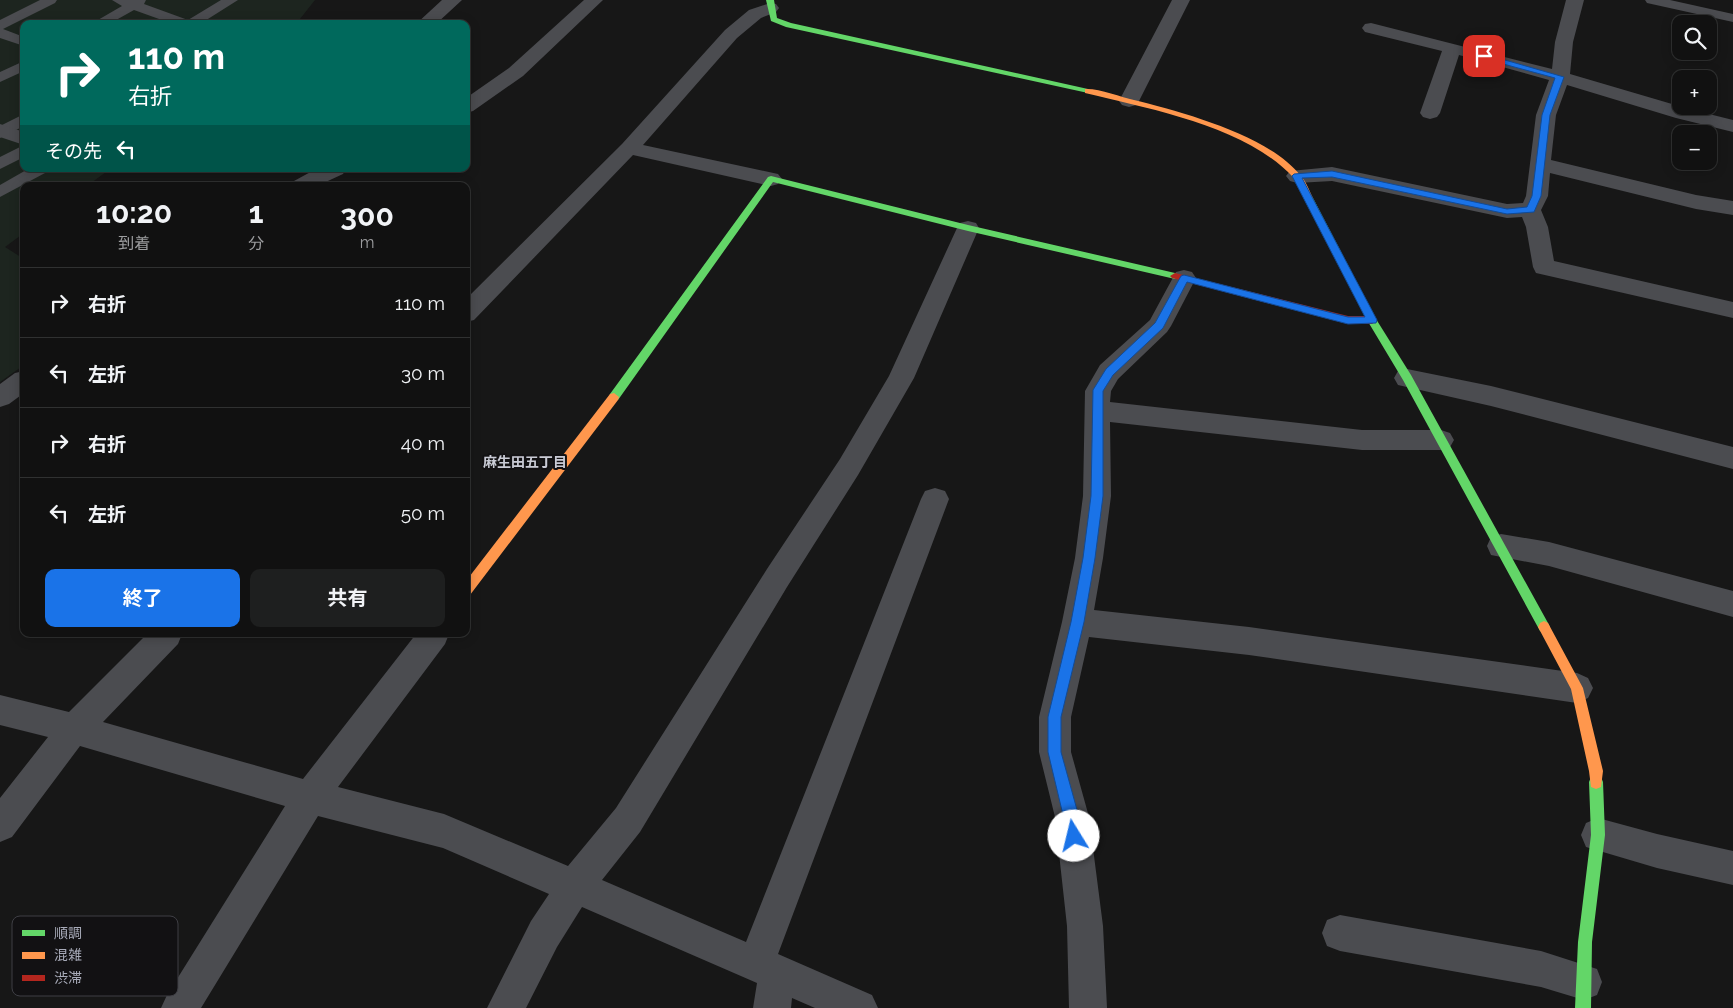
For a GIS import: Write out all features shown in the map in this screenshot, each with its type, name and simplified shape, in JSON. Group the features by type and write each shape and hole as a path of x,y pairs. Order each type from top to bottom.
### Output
{"street":[{"path":"430,20 453,0"},
{"path":"470,105 516,72 594,0"},
{"path":"1129,101 1161,36 1182,0"},
{"path":"1530,210 1537,196 1546,115 1560,77 1564,42 1575,0"},
{"path":"470,310 629,148 731,34 770,4 774,19 789,25 1044,80 1129,101 1231,132 1268,152 1297,176 1372,320 1407,378 1501,546 1577,688 1596,772 1598,835 1585,942 1583,995 1541,969 1340,932"},
{"path":"1371,28 1516,64 1683,114 1733,126"},
{"path":"1430,113 1452,49"},
{"path":"1,131 20,138"},
{"path":"629,148 771,179 968,228 1184,278 1348,320 1372,320"},
{"path":"1540,164 1696,202 1733,208"},
{"path":"309,182 328,172"},
{"path":"1297,176 1332,174 1507,212 1530,210"},
{"path":"470,586 620,389 771,179"},
{"path":"1530,210 1537,226 1544,267 1733,310"},
{"path":"506,1008 544,934 575,886 628,820 776,578 849,466 901,378 968,228"},
{"path":"1088,1008 1085,926 1072,817 1055,752 1055,717 1077,622 1089,558 1097,496 1098,390 1109,372 1159,326 1184,278"},
{"path":"1407,378 1491,396 1733,458"},
{"path":"0,397 20,383"},
{"path":"1097,411 1362,440 1441,440"},
{"path":"772,1008 767,968 935,499"},
{"path":"1501,546 1549,554 1733,604"},
{"path":"1077,622 1249,641 1577,688"},
{"path":"0,825 74,729 164,637"},
{"path":"180,1008 310,797 432,637"},
{"path":"0,710 74,729 310,797 444,831 859,1008"},
{"path":"1598,835 1657,851 1733,868"}],"lane":[{"path":"0,26 50,0"},
{"path":"119,0 137,2 179,20"},
{"path":"195,20 232,0"},
{"path":"1652,0 1733,18"},
{"path":"105,20 137,2"},
{"path":"0,33 20,40"},
{"path":"0,78 20,67"},
{"path":"1,131 20,121"},
{"path":"0,164 20,152"},
{"path":"0,192 34,172"}],"shaded area":[{"path":"0,0 315,0 299,20 20,20 20,172 106,172 92,182 20,182 20,236 5,247 20,256 20,368 0,382"}],"traffic: fast":[{"path":"770,0 774,19 789,25 1088,91"},
{"path":"614,397 771,179 968,228 1175,276"},
{"path":"1309,198 1372,320 1407,378 1544,627"},
{"path":"1583,1008 1585,942 1598,835 1596,782"}],"traffic: slow":[{"path":"1088,91 1170,112 1226,131 1252,143 1276,158 1296,175 1309,198"},
{"path":"470,586 614,397"},
{"path":"1544,627 1577,688 1596,771 1596,782"}],"traffic: jam":[{"path":"1175,276 1348,320 1372,320"}],"district":[{"name":"麻生田五丁目","path":"525,462"}],"route":[{"path":"1074,836 1072,817 1055,752 1055,717 1077,622 1089,558 1097,496 1098,390 1109,372 1159,326 1184,278 1348,320 1372,320 1297,176 1332,174 1507,212 1530,210 1537,196 1546,115 1560,77 1484,56"}]}
